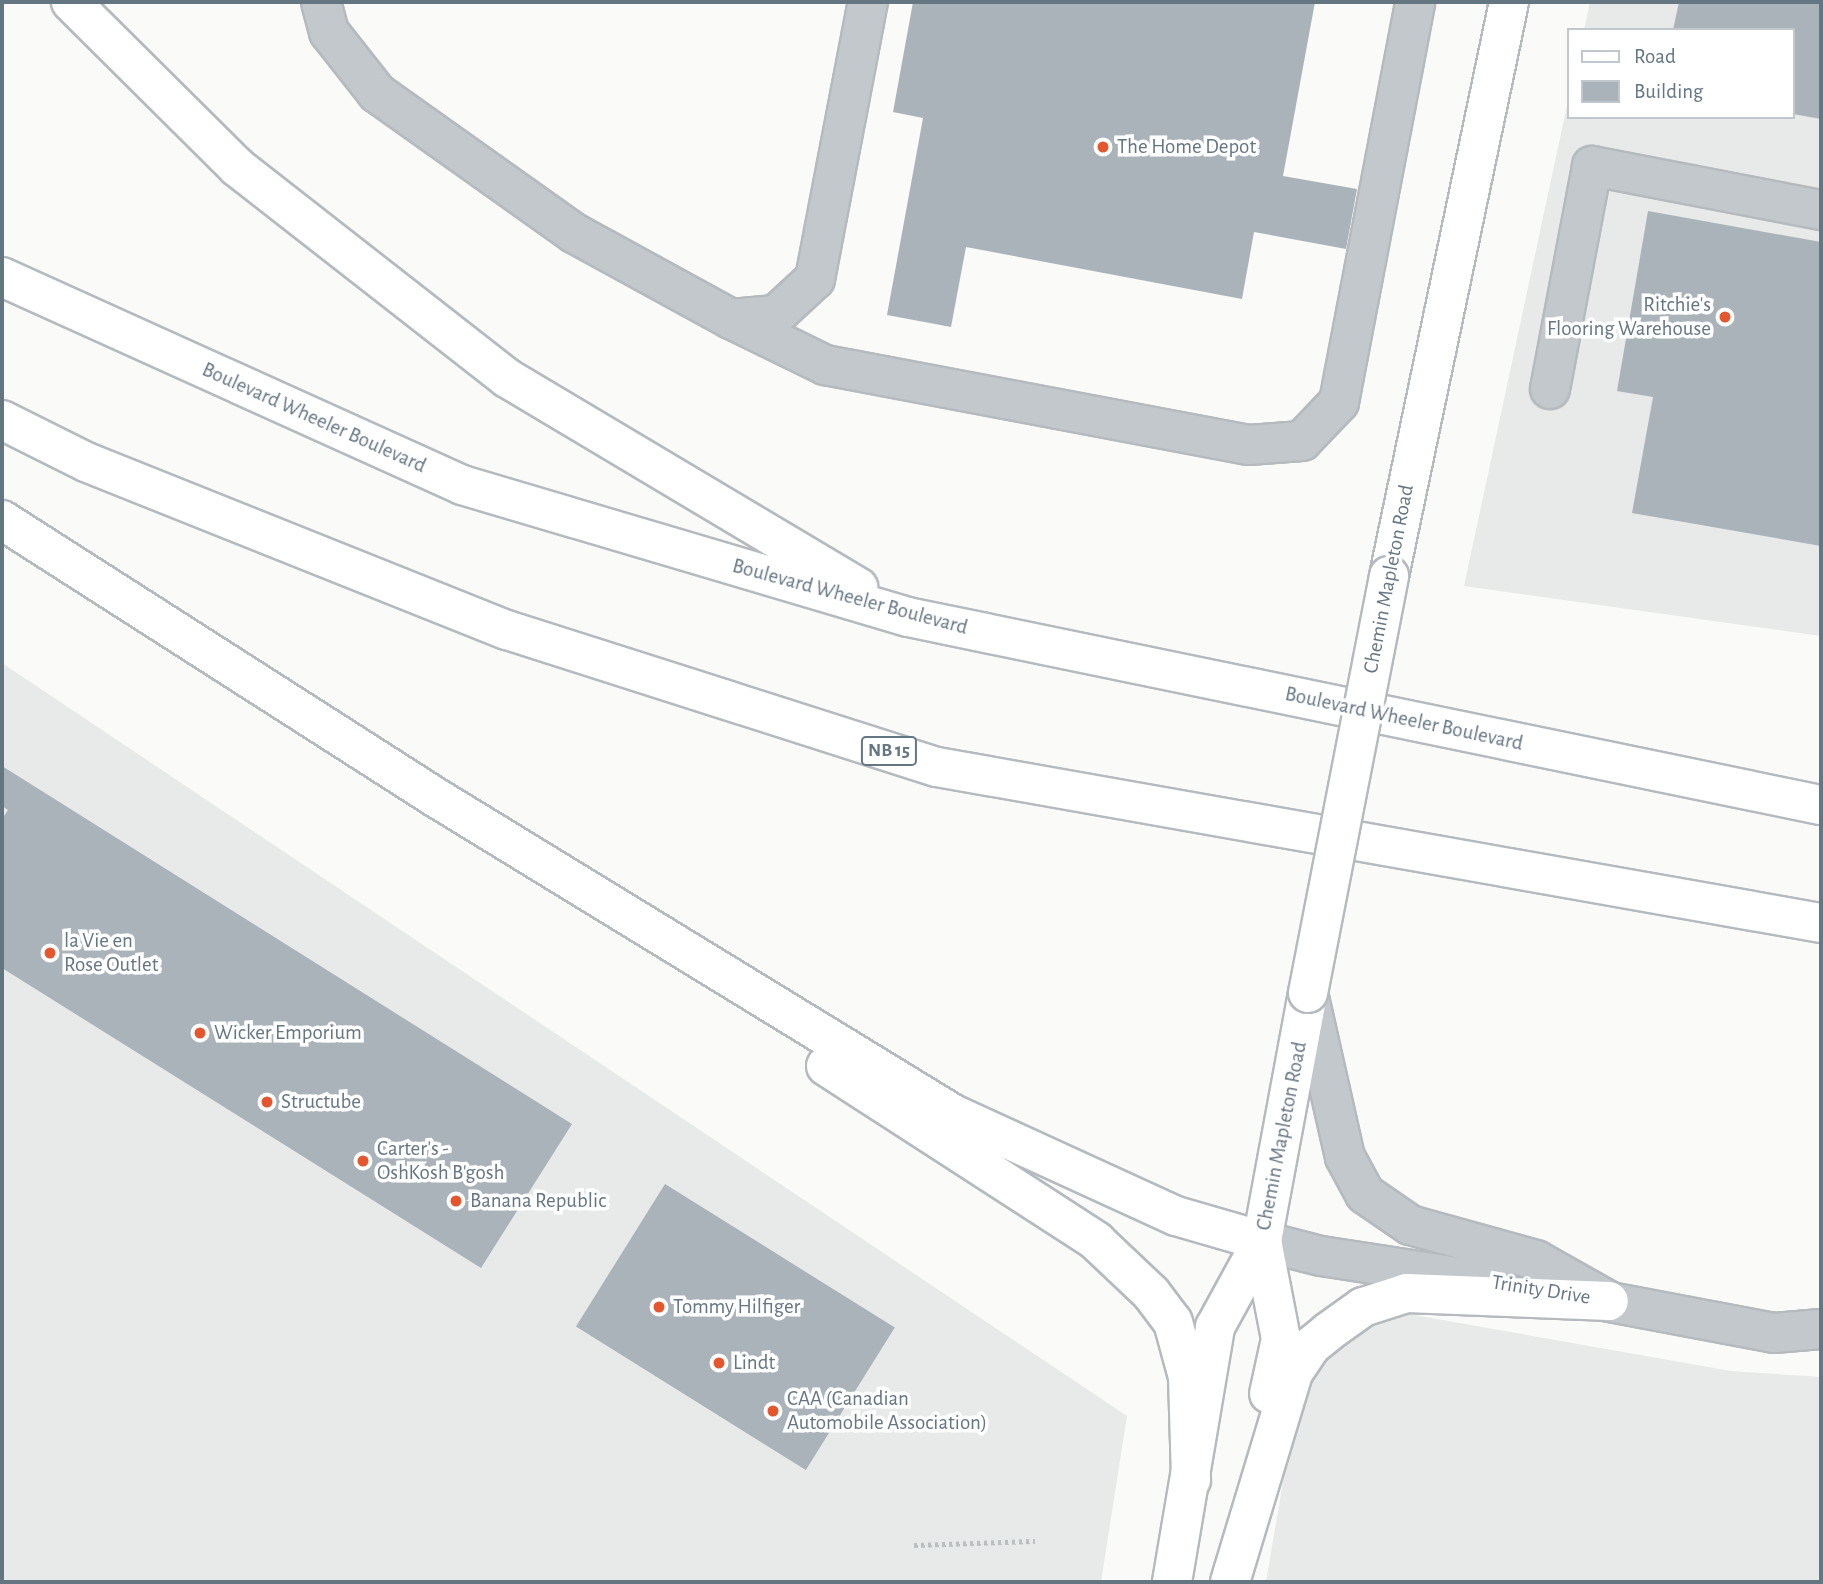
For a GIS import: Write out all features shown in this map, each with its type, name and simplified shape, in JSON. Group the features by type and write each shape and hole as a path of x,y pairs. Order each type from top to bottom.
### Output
{"main road":[{"path":"71,2 237,167 507,379 908,617"},
{"name":"Chemin Mapleton Road","path":"1172,1582 1215,1327 1262,1241 1389,576 1509,2"},
{"name":"Boulevard Wheeler Boulevard","path":"2,277 462,485 908,617 1821,805"},
{"name":"NB 15","path":"2,420 86,462 506,630 937,766 1821,923"},
{"path":"2,520 435,797 953,1114 1175,1216 1262,1241"},
{"path":"435,797 509,859 1096,1241 1151,1293 1173,1322 1188,1377 1191,1480"},
{"name":"Chemin Mapleton Road","path":"1230,1582 1281,1339 1262,1241"},
{"path":"1230,1582 1293,1373 1311,1346 1328,1332 1363,1307 1407,1293 1609,1301"}],"street":[{"path":"321,2 329,32 377,93 574,233 731,319 825,365 1249,444 1302,441 1339,402 1415,2"},
{"path":"731,319 776,315 815,279 868,2"},
{"path":"1550,388 1592,166 1821,210"},
{"path":"1308,993 1345,1157 1365,1194 1410,1225 1536,1260 1609,1301"},
{"name":"Trinity Drive","path":"1262,1241 1321,1255 1609,1301 1774,1333 1821,1329"}],"path":[{"path":"914,1545 1035,1541"}],"shaded area":[{"path":"1590,2 1821,2 1821,636 1464,586 1568,101 1568,119 1795,119 1795,28 1584,28"},
{"path":"2,663 1127,1416 1101,1582 2,1582"},
{"path":"1403,1313 1731,1371 1821,1377 1821,1582 1266,1582 1293,1423 1311,1372 1345,1339"}],"building":[{"name":"The Home Depot","path":"913,2 1315,2 1283,176 1357,189 1346,249 1254,232 1242,299 966,247 951,327 887,315 923,118 893,112"},
{"path":"1679,2 1821,2 1821,119 1795,114 1795,28 1673,28"},
{"name":"Ritchie's Flooring Warehouse","path":"1648,211 1821,242 1821,546 1632,513 1653,397 1617,391"},
{"path":"2,766 572,1124 481,1268 2,968 2,819 8,810 2,806"},
{"path":"665,1184 895,1328 806,1470 576,1326"}],"place":[{"name":"The Home Depot","path":"1103,147"},
{"name":"Ritchie's Flooring Warehouse","path":"1725,317"},
{"name":"la Vie en Rose Outlet","path":"50,953"},
{"name":"Wicker Emporium","path":"200,1033"},
{"name":"Structube","path":"267,1102"},
{"name":"Carter's - OshKosh B'gosh","path":"363,1161"},
{"name":"Banana Republic","path":"456,1201"},
{"name":"Tommy Hilfiger","path":"659,1307"},
{"name":"Lindt","path":"719,1363"},
{"name":"CAA (Canadian Automobile Association)","path":"773,1411"}]}
